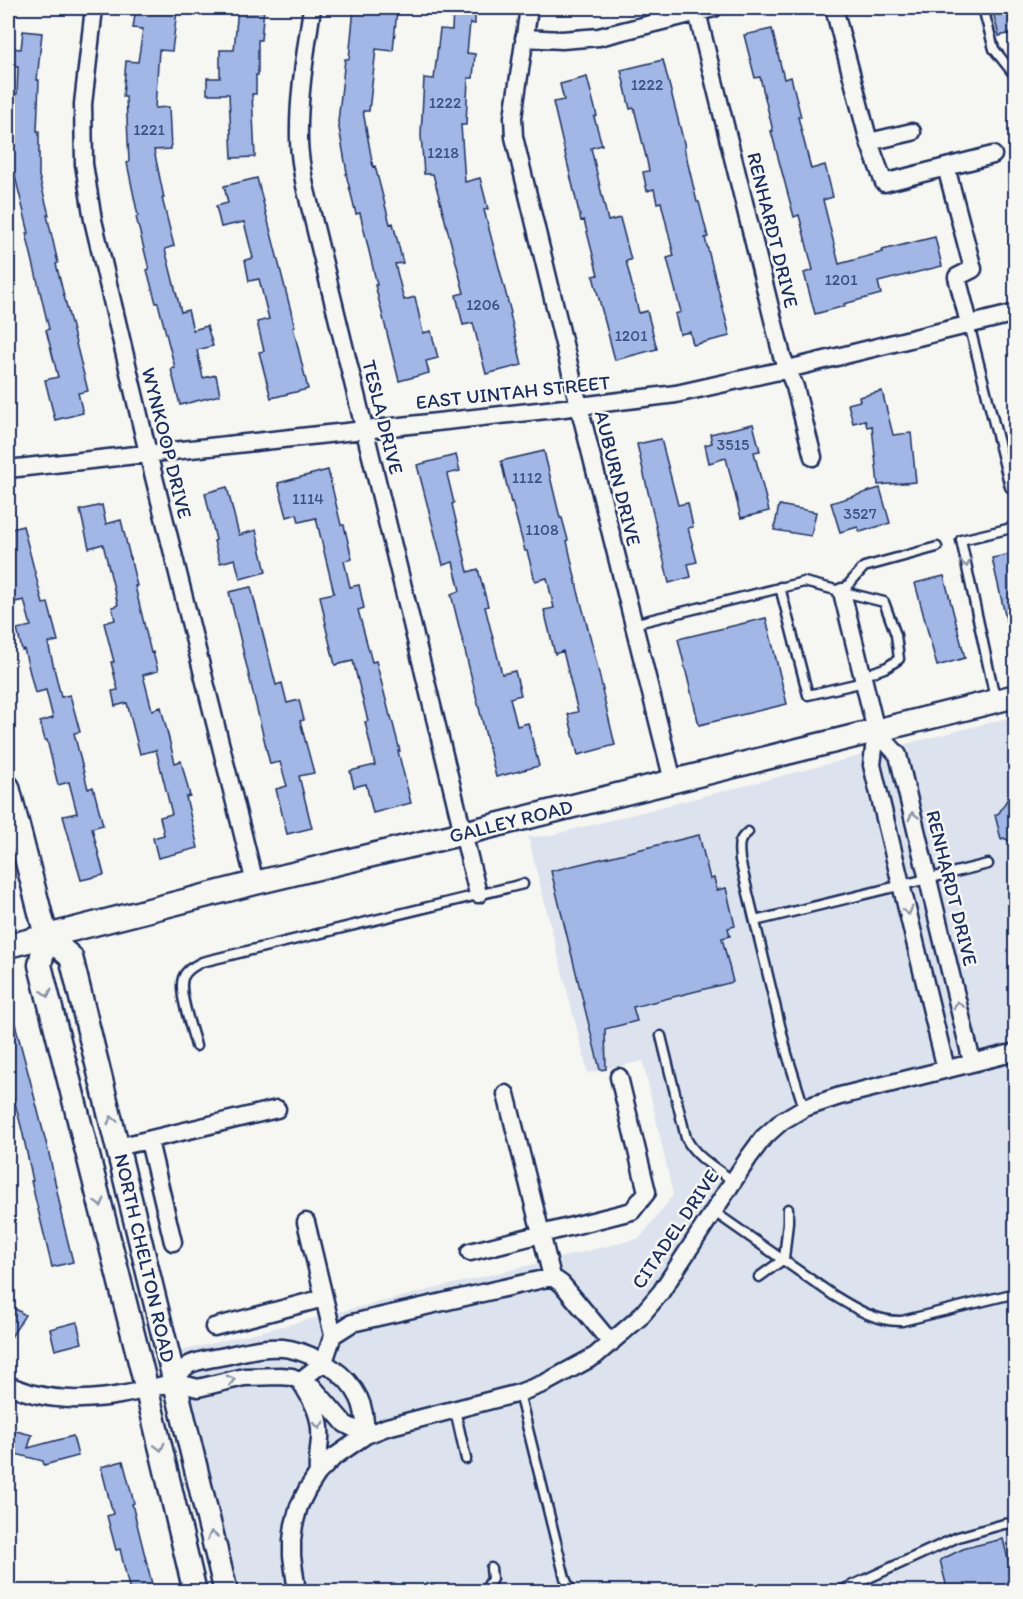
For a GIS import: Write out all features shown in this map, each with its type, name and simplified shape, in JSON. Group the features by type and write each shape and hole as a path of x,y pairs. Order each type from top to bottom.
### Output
{"main road":[{"name":"GALLEY ROAD","path":"8,946 255,883 1006,699"},
{"name":"NORTH CHELTON ROAD","path":"8,787 46,936 40,965 195,1592"},
{"name":"NORTH CHELTON ROAD","path":"46,936 71,957 226,1592"}],"street":[{"name":"WYNKOOP DRIVE","path":"94,8 83,104 84,164 93,220 148,453 255,883"},
{"name":"TESLA DRIVE","path":"312,8 300,101 299,141 305,186 478,894"},
{"name":"AUBURN DRIVE","path":"529,8 513,117 514,137 673,781"},
{"path":"524,38 562,40 598,37 714,8"},
{"path":"834,8 869,142 884,183 993,155"},
{"name":"RENHARDT DRIVE","path":"697,12 782,356 795,387 813,457"},
{"path":"869,142 912,132"},
{"path":"946,167 973,269 957,277 969,323"},
{"name":"EAST UINTAH STREET","path":"8,469 579,406 685,392 1016,313"},
{"name":"RENHARDT DRIVE","path":"842,592 876,731 872,762 946,1069"},
{"name":"RENHARDT DRIVE","path":"876,731 898,755 972,1062"},
{"name":"CITADEL DRIVE","path":"318,1473 333,1457 366,1435 387,1427 519,1393 545,1383 595,1356 639,1318 661,1292 763,1138 782,1120 804,1108 840,1096 1016,1052"},
{"path":"470,1252 632,1211 647,1192 619,1077"},
{"path":"506,1094 552,1277 562,1284 611,1343"},
{"path":"118,1147 277,1109"},
{"path":"149,1141 172,1242"},
{"path":"300,1381 324,1362 333,1335 306,1222"},
{"path":"333,1335 352,1323 552,1277"},
{"path":"214,1327 324,1298"},
{"path":"174,1382 187,1366 248,1350 288,1349 308,1354 339,1372 351,1385 360,1400 365,1418 366,1435"},
{"path":"8,1385 35,1394 66,1399 129,1394 174,1382 198,1388 244,1377 286,1377 313,1387 345,1424 366,1435"},
{"path":"297,1592 292,1557 293,1532 299,1506 306,1490 318,1473 320,1440 320,1424 316,1408 300,1381"}],"lane":[{"path":"983,8 994,49 1016,77"},
{"path":"969,323 1010,487"},
{"path":"1006,699 961,540 1016,527"},
{"path":"842,592 864,567 938,547"},
{"path":"633,624 780,587 804,582 884,602 896,635 899,658 863,679 808,695 780,587"},
{"path":"748,832 741,838 740,860 787,1054 804,1108"},
{"path":"755,921 988,864"},
{"path":"196,1046 182,992 183,978 191,968 202,962 523,884"},
{"path":"661,1036 690,1148 733,1181"},
{"path":"759,1277 784,1259 788,1209"},
{"path":"713,1211 833,1295 853,1307 889,1321 902,1321 1016,1293"},
{"path":"519,1393 565,1578 571,1592"},
{"path":"455,1410 466,1460"},
{"path":"838,1592 958,1537 1004,1524 1016,1523"},
{"path":"484,1592 492,1579 492,1568"}],"shaded area":[{"path":"1015,716 1015,1591 239,1591 181,1351 640,1238 673,1195 643,1061 588,1073 528,837 548,836"}],"building":[{"path":"136,8 177,11 172,51 159,50 155,108 169,107 171,149 154,150 164,198 162,198 174,246 165,249 181,312 188,310 193,330 207,326 213,346 197,350 203,378 216,375 220,395 180,405 171,369 175,368 147,270 149,269 136,217 138,216 127,163 129,162 126,97 123,97 126,61 138,62 143,29 133,28"},
{"path":"238,8 264,8 261,40 258,40 256,94 252,94 255,157 232,158 229,94 207,94 207,78 220,78 220,50 234,50"},
{"path":"354,8 397,10 393,51 376,49 369,111 363,111 373,167 375,166 390,224 393,223 403,263 395,264 404,300 415,297 423,333 431,331 438,358 426,361 429,373 399,381 360,213 356,214 346,174 338,122 345,59 349,59"},
{"path":"453,8 475,8 475,24 470,23 467,53 475,54 473,78 468,78 466,125 461,125 465,182 480,178 488,209 484,210 522,365 486,374 473,323 463,325 456,295 464,293 433,174 424,174 421,135 424,78 434,79 440,29 452,30"},
{"path":"992,8 1016,8 1016,32 999,36"},
{"path":"772,29 784,79 791,77 811,169 825,165 833,197 823,200 839,264 883,252 882,250 935,237 942,266 878,282 881,294 815,314 804,273 813,270 799,215 794,217 771,131 773,131 760,77 755,78 744,35"},
{"path":"23,31 42,33 37,80 39,80 37,131 39,131 39,176 49,215 47,215 58,263 56,264 88,391 78,393 83,413 55,420 45,380 58,377 26,233 29,233 12,164 11,118 8,117 8,94 17,94 18,67 9,66 11,48 21,49"},
{"path":"663,60 697,202 699,202 708,237 705,238 730,336 693,345 690,332 680,334 675,314 681,312 667,258 674,256 661,202 657,203 654,189 647,191 643,172 649,171 647,161 634,108 630,109 621,70"},
{"path":"587,77 602,145 591,148 608,221 620,218 631,260 626,261 639,313 647,311 657,349 615,360 593,276 598,275 584,220 581,221 553,102 564,100 560,84"},
{"path":"257,178 295,327 293,327 308,389 271,398 259,352 264,351 257,322 269,319 259,279 249,281 245,260 253,258 244,222 221,227 216,206 228,203 224,186"},
{"path":"882,391 893,435 911,433 916,482 878,485 872,426 867,427 865,420 853,423 848,404 860,401 859,397"},
{"path":"753,424 760,451 754,452 769,511 741,518 726,458 709,463 705,445 712,443 710,434"},
{"path":"661,439 678,505 688,503 693,527 688,528 697,562 688,564 691,577 669,583 637,444"},
{"path":"544,451 560,518 562,518 568,540 615,745 578,755 568,714 578,712 563,651 555,654 544,610 554,608 547,578 535,581 511,503 501,461"},
{"path":"456,455 460,471 447,474 468,572 478,569 502,674 515,671 521,695 510,698 517,726 528,723 539,766 496,777 451,594 460,591 453,562 443,565 417,465"},
{"path":"328,470 352,559 344,561 350,587 359,585 364,608 358,610 372,662 376,661 411,803 373,813 366,784 354,787 350,771 375,765 365,722 368,721 353,661 335,665 325,624 320,596 334,593 316,518 299,522 297,514 287,517 278,483"},
{"path":"227,487 239,535 256,530 266,572 240,579 235,559 220,563 205,493"},
{"path":"880,488 890,523 860,532 858,527 840,532 831,503"},
{"path":"102,505 106,524 121,520 151,653 153,652 158,671 143,675 152,710 161,707 175,763 181,761 190,796 186,797 198,848 158,858 153,838 164,835 160,817 172,814 156,750 140,754 127,703 115,706 112,691 118,690 111,662 114,662 104,623 115,620 112,607 118,605 103,544 89,548 80,510"},
{"path":"779,505 816,512 811,536 774,530"},
{"path":"23,526 43,604 48,603 58,641 48,643 61,697 70,695 80,732 74,733 88,789 93,787 103,825 92,828 104,875 81,880 63,816 77,813 69,782 58,785 40,722 53,718 46,690 35,693 17,629 31,626 24,600 15,602 8,571 8,530"},
{"path":"1016,553 1016,637 1010,637 992,558"},
{"path":"944,576 965,658 937,666 915,583"},
{"path":"251,587 276,685 282,683 287,703 299,700 304,720 300,721 314,773 299,776 312,828 287,834 276,789 287,786 280,762 270,764 229,592"},
{"path":"766,618 787,704 699,725 678,639"},
{"path":"1016,785 1016,845 1004,838 1001,839 995,815 999,813"},
{"path":"699,835 710,879 714,878 717,890 726,888 735,926 728,928 730,936 722,938 733,982 633,1007 637,1021 605,1029 606,1069 600,1070 551,871"},
{"path":"8,1013 12,1013 29,1076 73,1262 52,1267 8,1076"},
{"path":"8,1304 25,1315 8,1342"},
{"path":"77,1322 82,1343 55,1350 50,1329"},
{"path":"8,1429 32,1435 28,1448 73,1436 78,1456 44,1465 43,1461 8,1452"},
{"path":"123,1461 154,1592 130,1592 120,1549 116,1550 107,1516 113,1514 101,1467"},
{"path":"1003,1539 1016,1592 948,1592 940,1560 965,1548"}]}
